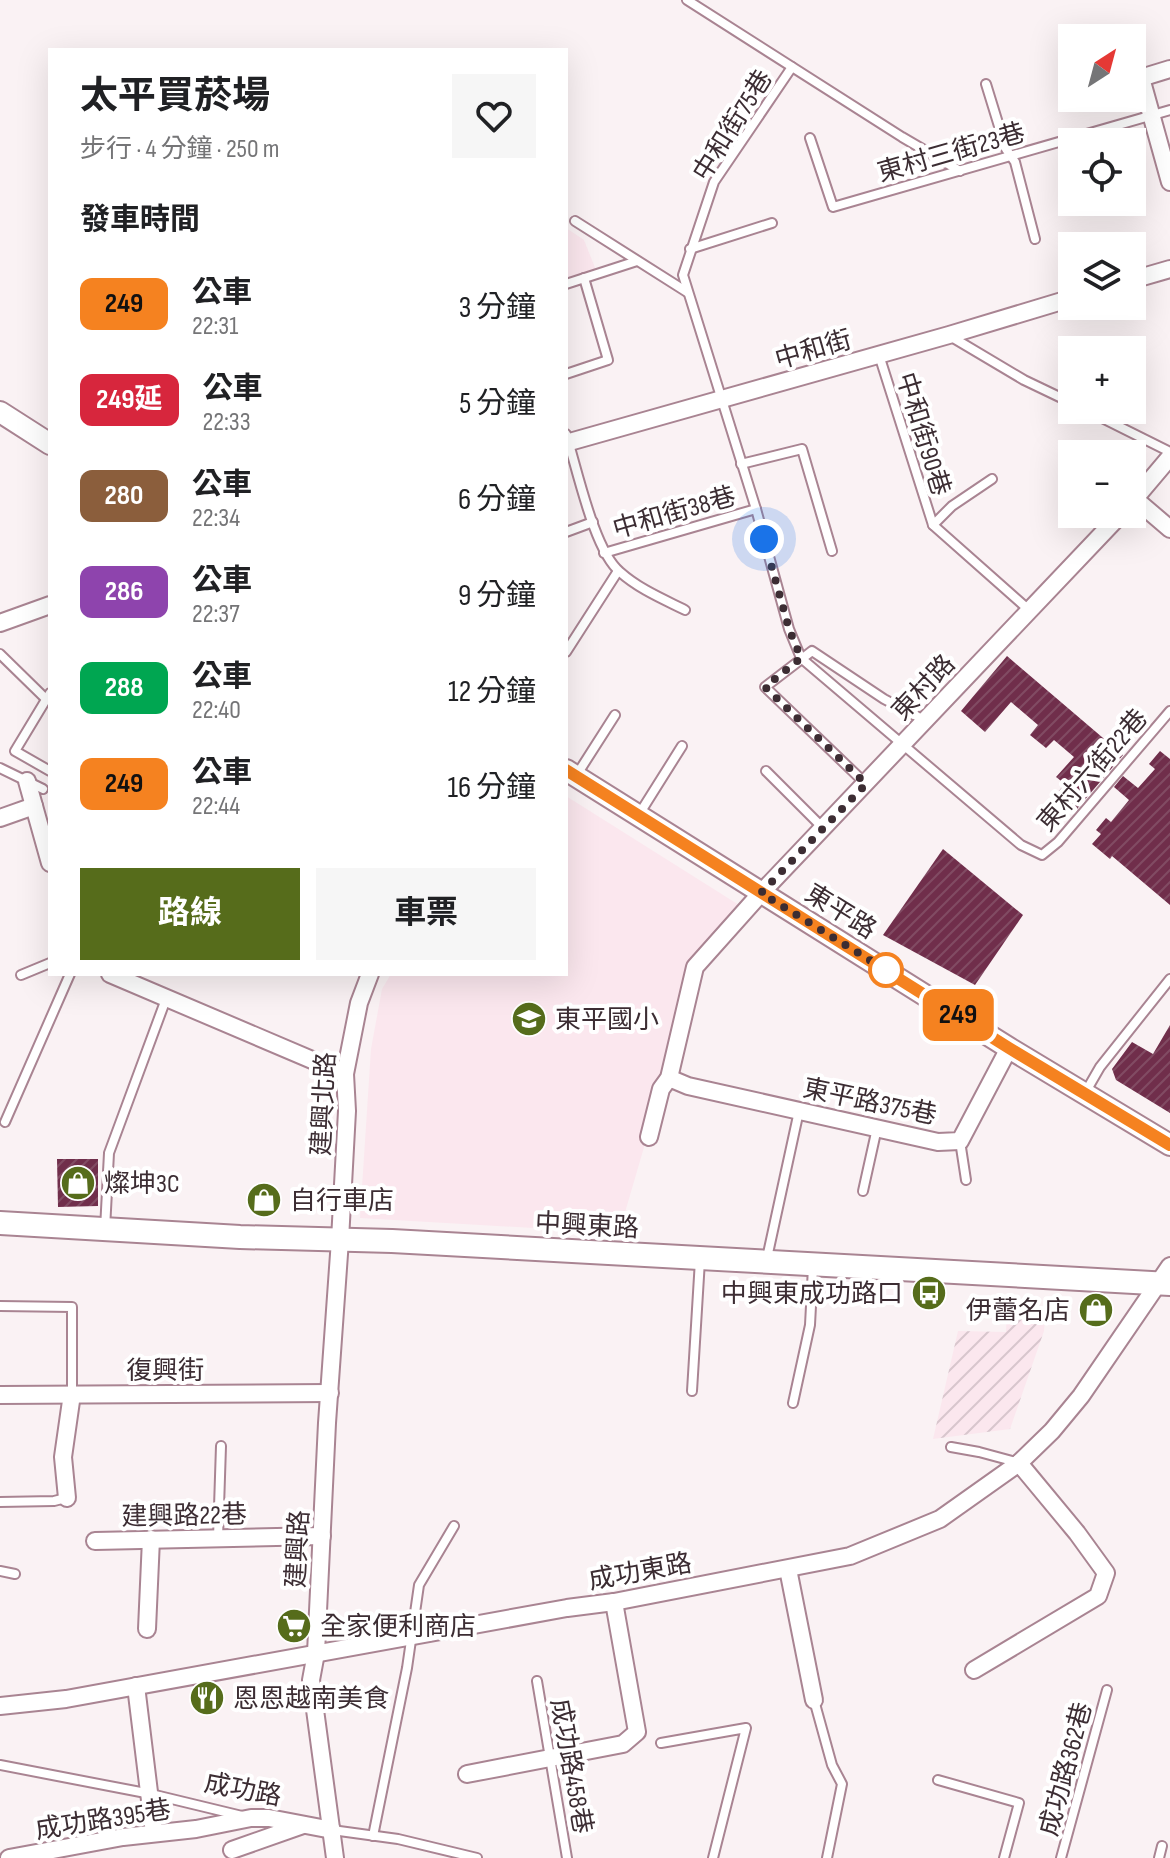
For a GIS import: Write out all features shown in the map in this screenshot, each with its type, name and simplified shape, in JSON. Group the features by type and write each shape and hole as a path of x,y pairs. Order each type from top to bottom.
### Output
{"main road":[{"name":"中興東路","path":"0,1223 813,1266 1166,1277"}],"street":[{"path":"1146,76 1170,69"},
{"path":"1146,105 1170,182"},
{"path":"1146,276 1170,269"},
{"name":"中和街","path":"568,440 721,400 1058,302"},
{"path":"0,412 48,443"},
{"path":"1146,484 1170,454"},
{"path":"1146,511 1170,529"},
{"name":"東村路","path":"761,893 1108,528"},
{"path":"0,623 48,606"},
{"name":"東平路","path":"571,774 1170,1145"},
{"path":"35,785 34,806 48,856"},
{"path":"0,818 34,806"},
{"path":"649,1137 661,1089 669,1078 695,967 761,893"},
{"path":"114,976 345,1074"},
{"name":"建興北路","path":"340,1240 347,1111 345,1074 359,1003 369,976"},
{"name":"東平路375巷","path":"669,1078 688,1086 938,1142 960,1141 1009,1048"},
{"name":"建興路","path":"335,1858 311,1680 316,1653 340,1240"},
{"name":"成功東路","path":"0,1706 66,1699 614,1602 850,1556 926,1526 1019,1463 1052,1431 1081,1396 1166,1277"},
{"name":"復興街","path":"0,1395 330,1393"},
{"path":"67,1498 63,1457 72,1394"},
{"path":"974,1670 1098,1596 1106,1573 1069,1522 1019,1463"},
{"name":"建興路22巷","path":"95,1541 322,1536"},
{"path":"147,1629 151,1539"},
{"path":"788,1569 814,1700"},
{"path":"467,1774 623,1744 637,1732 614,1602"},
{"path":"136,1686 154,1833"},
{"name":"成功路","path":"251,1818 269,1818 332,1830"},
{"name":"成功路395巷","path":"9,1858 251,1818"},
{"path":"232,1850 305,1825"}],"lane":[{"path":"687,0 960,171"},
{"name":"中和街75巷","path":"792,67 714,182 683,275 756,509 789,629 801,658"},
{"path":"986,84 1010,156 1015,162 1035,239"},
{"name":"東村三街23巷","path":"810,138 833,207 1170,110"},
{"path":"575,221 688,292"},
{"path":"690,249 772,223"},
{"path":"568,283 637,261"},
{"path":"568,373 608,360 584,278"},
{"path":"949,335 1024,380 1058,396"},
{"name":"中和街90巷","path":"879,355 933,525 1029,610"},
{"path":"1113,424 1170,454"},
{"name":"中和街38巷","path":"568,443 604,553 618,571 647,591 685,610"},
{"path":"741,464 802,449 832,551"},
{"name":"中和街90巷","path":"933,525 952,506 992,479"},
{"name":"中和街38巷","path":"604,553 756,509"},
{"path":"568,531 593,522"},
{"name":"中和街38巷","path":"568,649 618,571"},
{"path":"866,784 765,687 812,651 884,699 924,720"},
{"path":"0,654 48,696 15,751 48,770"},
{"path":"801,658 902,746"},
{"name":"東村六街22巷","path":"902,746 1021,845 1042,855 1058,842 1166,723 1170,711"},
{"path":"571,774 615,715"},
{"path":"637,817 682,746"},
{"path":"0,768 35,785"},
{"path":"766,771 824,829"},
{"path":"21,975 48,964"},
{"path":"5,1122 69,976"},
{"path":"1085,1093 1100,1067 1170,979"},
{"path":"105,1229 109,1153 166,999"},
{"path":"766,1263 799,1111"},
{"path":"863,1191 877,1127"},
{"path":"960,1141 966,1180"},
{"path":"692,1391 700,1259"},
{"path":"793,1403 810,1325 813,1266"},
{"path":"0,1306 72,1307 72,1394"},
{"path":"218,1539 221,1446"},
{"path":"951,1447 1019,1463"},
{"path":"0,1502 67,1498"},
{"path":"373,1836 419,1585 454,1526"},
{"path":"0,1571 15,1574"},
{"name":"成功路458巷","path":"537,1681 567,1858"},
{"name":"成功路362巷","path":"1061,1858 1107,1690"},
{"path":"814,1700 832,1765 842,1784 827,1858"},
{"path":"661,1743 746,1728 713,1858"},
{"name":"成功路","path":"0,1765 151,1794 251,1818"},
{"path":"938,1780 1019,1803 1004,1858"},
{"name":"成功路","path":"332,1830 398,1839 477,1858"},
{"path":"1159,1858 1162,1846"}],"shaded area":[{"path":"568,229 584,240 596,270 568,278"},
{"name":"東平國小","path":"568,797 747,910 696,969 619,1233 360,1218 371,1049 382,989 390,976 568,976"},
{"path":"1007,1305 1046,1308 1044,1331 1010,1429 933,1439 958,1331 1006,1332"}],"building":[{"path":"1007,656 1123,755 1077,809 1057,793 1065,784 1056,777 1074,757 1054,740 1046,748 1030,735 1038,725 1011,702 985,732 961,711"},
{"path":"1160,751 1170,759 1170,905 1112,856 1110,859 1092,844 1101,834 1096,830 1106,818 1111,822 1129,800 1114,787 1123,776 1138,788 1155,769 1149,764"},
{"path":"943,849 1023,915 975,985 883,935"},
{"path":"1170,1025 1170,1113 1116,1080 1112,1069 1132,1042 1153,1054"},
{"name":"燦坤3C","path":"57,1159 98,1159 98,1206 58,1207"}],"bus line":[{"name":"249","path":"568,771 1009,1048 1170,1145"}],"place":[{"name":"東平國小","path":"529,1019"},
{"name":"燦坤3C","path":"78,1183"},
{"name":"自行車店","path":"264,1200"},
{"name":"中興東成功路口","path":"929,1293"},
{"name":"伊蕾名店","path":"1096,1310"},
{"name":"全家便利商店","path":"294,1626"},
{"name":"恩恩越南美食","path":"207,1698"}],"route":[{"path":"764,539 789,629 801,658 765,687 866,784 761,893 886,970"}]}
